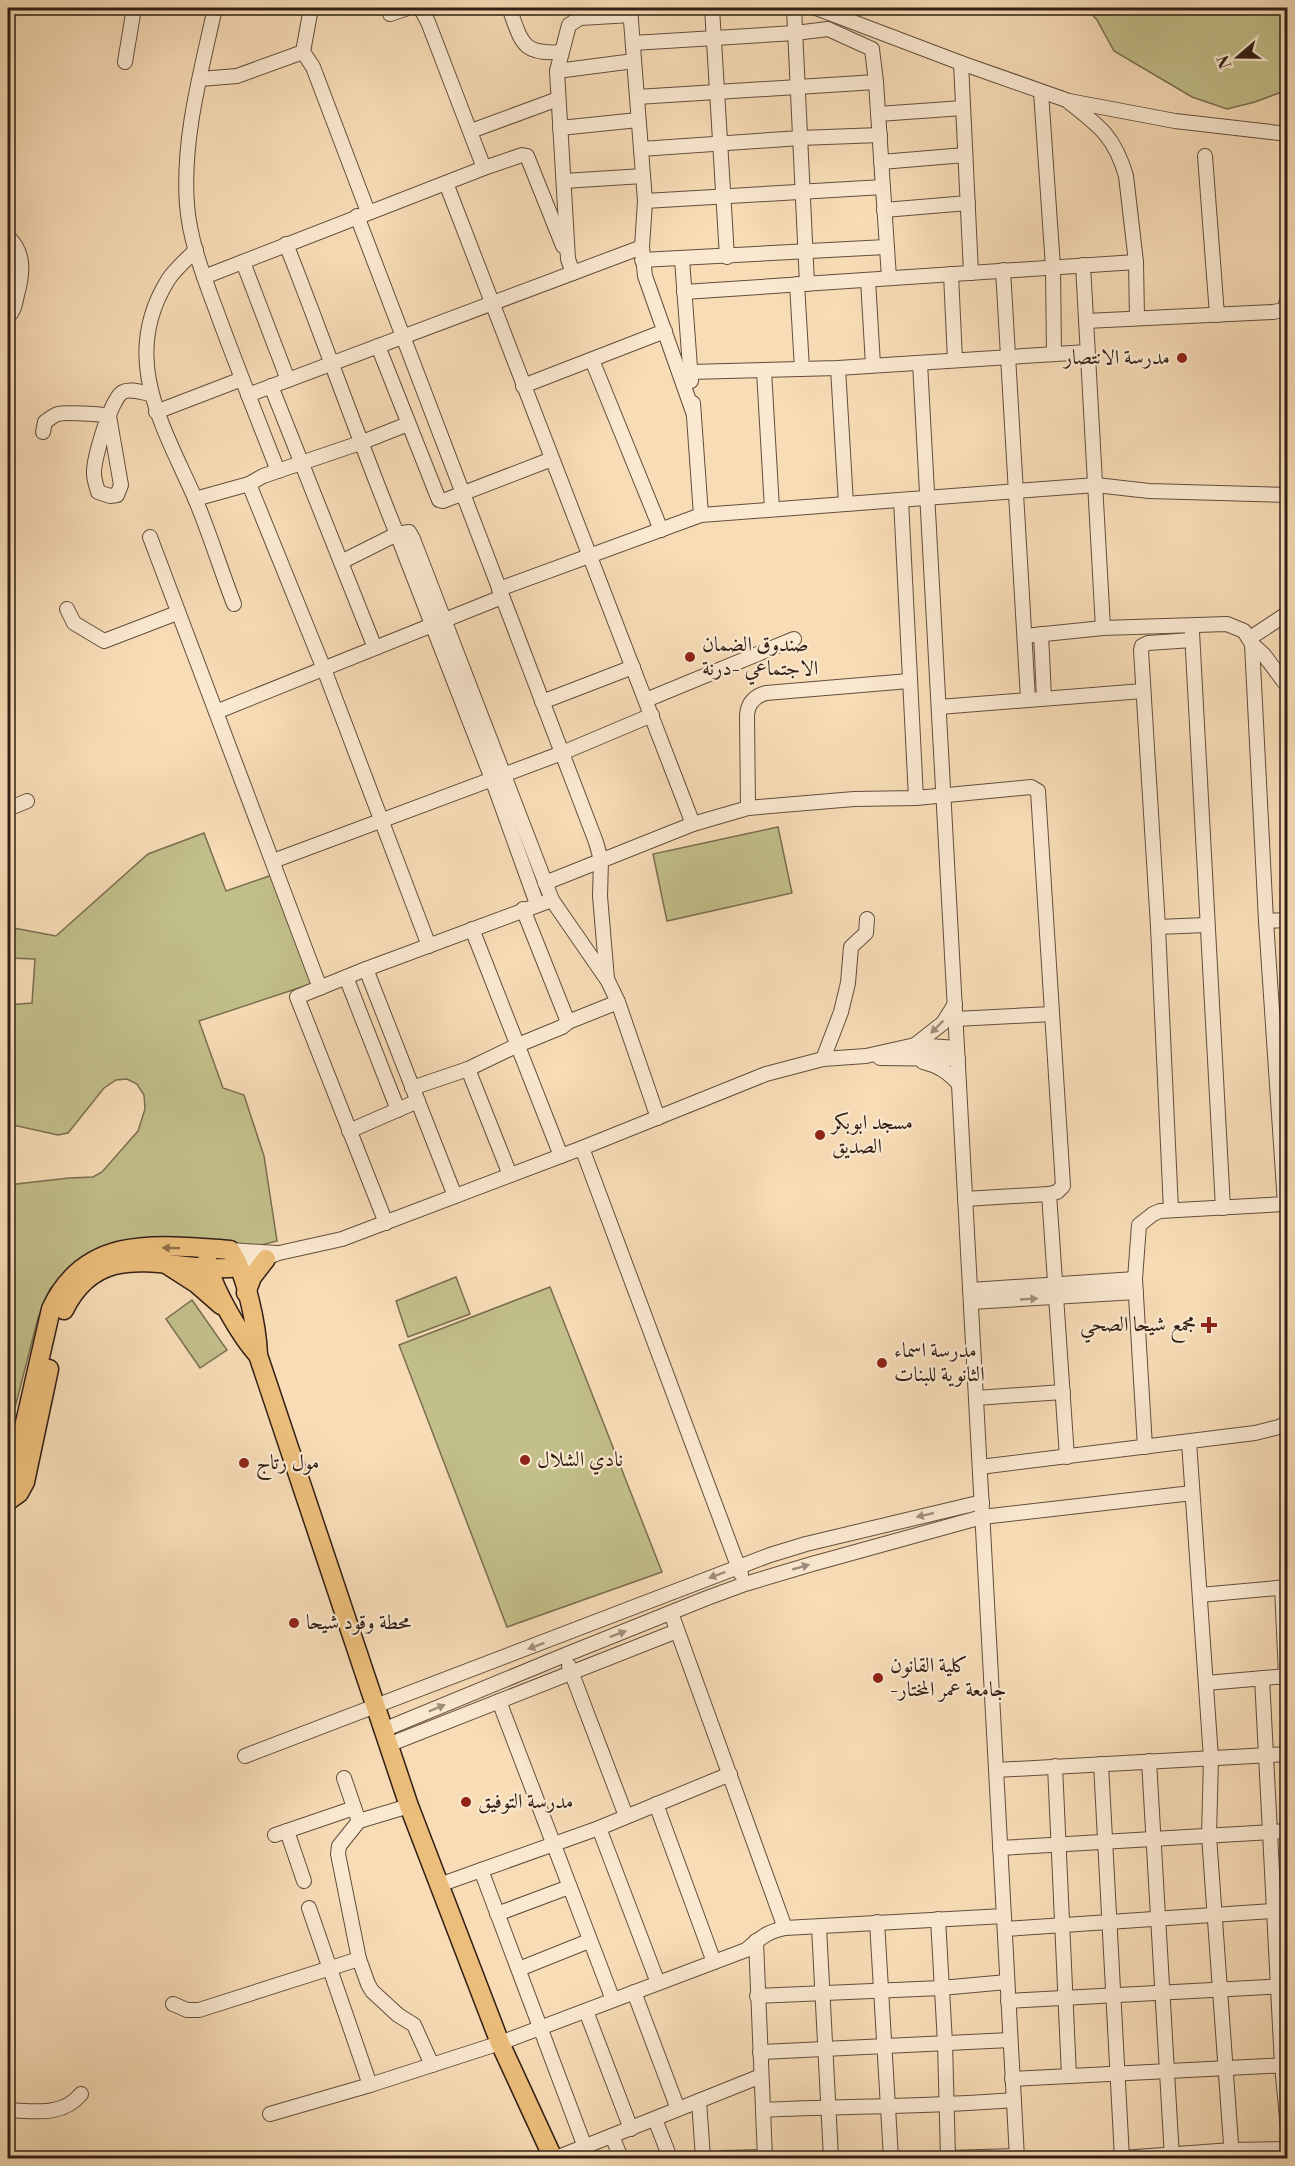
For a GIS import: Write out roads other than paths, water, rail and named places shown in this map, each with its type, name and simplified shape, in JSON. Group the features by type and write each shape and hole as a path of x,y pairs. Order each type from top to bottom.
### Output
{"main road":[{"path":"8,1481 13,1475 47,1319 55,1299 67,1281 88,1263 115,1250 140,1247 230,1250 239,1267 246,1293 255,1328 258,1355 409,1806 500,2043 555,2158"},
{"path":"208,1249 208,1268 242,1336 258,1355"},
{"path":"246,1293 252,1277 273,1256"},
{"path":"8,1501 19,1493 25,1482 59,1323 67,1302 81,1285 108,1267 140,1261 217,1269 239,1267"},
{"path":"165,1263 197,1284 230,1314"}],"street":[{"path":"125,62 134,8"},
{"path":"215,8 186,162 187,206 191,236 204,277 278,471"},
{"path":"311,8 303,52 313,67 404,337 601,860 600,896 608,981"},
{"path":"390,15 408,8"},
{"path":"417,8 421,9 428,22 484,168"},
{"path":"509,8 522,41 530,50 544,53 562,52"},
{"path":"712,8 712,38 728,257"},
{"path":"794,8 805,252 802,284 802,369"},
{"path":"816,8 1069,101 1175,121 1287,134"},
{"path":"568,259 557,71 569,25 579,18 630,11 645,201 642,254 645,276 693,411"},
{"path":"633,43 795,33 828,28 872,49 889,278"},
{"path":"200,79 237,76 303,52"},
{"path":"557,71 634,61"},
{"path":"961,63 971,273"},
{"path":"637,97 876,82"},
{"path":"1041,92 1053,267 1054,354"},
{"path":"471,131 558,99"},
{"path":"1069,101 1101,129 1119,151 1126,176 1136,262 1137,318"},
{"path":"878,114 963,108"},
{"path":"560,128 639,120"},
{"path":"641,149 880,135"},
{"path":"204,277 363,214 522,155 527,156 573,273"},
{"path":"881,162 965,155"},
{"path":"1205,156 1216,315"},
{"path":"564,181 643,176"},
{"path":"446,183 693,824"},
{"path":"645,201 883,187"},
{"path":"884,210 968,204"},
{"path":"8,237 15,244 21,261 22,277 13,312 8,317"},
{"path":"286,244 333,363 360,443 397,534"},
{"path":"248,395 573,273 642,254 682,259 886,247"},
{"path":"196,249 169,278 154,306 147,333 146,368 156,412 195,499 234,604"},
{"path":"682,259 701,515"},
{"path":"243,262 288,380"},
{"path":"684,292 1136,262"},
{"path":"1083,265 1103,628"},
{"path":"1003,270 1028,699"},
{"path":"951,274 956,360"},
{"path":"868,280 873,364"},
{"path":"1086,321 1284,310 1287,298"},
{"path":"523,386 665,331"},
{"path":"378,346 439,500 443,501 552,459"},
{"path":"690,372 838,368 1087,352"},
{"path":"592,360 661,530"},
{"path":"920,363 1017,2157 948,2158 945,2043 938,1919"},
{"path":"838,368 846,504"},
{"path":"764,371 772,509"},
{"path":"156,412 242,379"},
{"path":"271,386 375,648"},
{"path":"109,416 121,485 117,495 110,496 98,492 94,473 101,436 109,416 119,395 123,392 151,394"},
{"path":"43,432 45,422 59,414 99,413 109,416"},
{"path":"195,499 249,484 278,471 408,424"},
{"path":"249,484 324,669 429,946"},
{"path":"216,712 438,624 501,593 590,556 701,515 1096,485 1149,491 1287,495"},
{"path":"901,500 916,798"},
{"path":"341,562 397,534 409,532 413,539 438,624 498,777 552,900 608,981 618,1002 658,1118"},
{"path":"150,537 320,988"},
{"path":"67,609 74,623 104,641 177,613"},
{"path":"1251,641 1287,613"},
{"path":"1025,636 1103,628 1227,624 1236,626 1251,641 1287,687"},
{"path":"1191,626 1223,1208"},
{"path":"1041,634 1044,698"},
{"path":"646,700 794,639"},
{"path":"1171,1210 1142,646 1148,643 1192,640"},
{"path":"1145,1447 1136,1286 1139,1226 1153,1214 1171,1210 1285,1204 1266,921 1251,641"},
{"path":"542,702 633,667"},
{"path":"748,808 747,715 749,705 756,697 766,693 909,681"},
{"path":"939,706 1143,691"},
{"path":"273,861 562,753 652,715"},
{"path":"498,777 530,907 568,1022"},
{"path":"545,883 693,824 748,808 832,801 916,798 1031,787 1038,791 1063,1186 1057,1192 1049,1194 965,1199"},
{"path":"8,808 27,801"},
{"path":"386,1223 297,998 366,969 552,900"},
{"path":"823,1059 841,1012 848,983 851,947 866,933 867,919"},
{"path":"1266,921 1287,920"},
{"path":"1158,927 1206,925"},
{"path":"472,929 561,1156"},
{"path":"366,969 455,1196"},
{"path":"346,977 398,1110"},
{"path":"350,1131 398,1110 415,1094 518,1045 562,1027 568,1022 618,1002"},
{"path":"914,1052 943,1023 955,1004"},
{"path":"956,1019 1052,1014"},
{"path":"914,1052 947,1071 959,1084"},
{"path":"239,1267 342,1239 386,1223 766,1074 823,1059 914,1052 958,1054"},
{"path":"468,1069 510,1175"},
{"path":"582,1148 745,1584"},
{"path":"1049,1194 1067,1457"},
{"path":"230,1250 273,1256"},
{"path":"971,1296 1136,1286"},
{"path":"976,1398 1063,1392"},
{"path":"980,1467 1256,1433 1283,1424 1287,1439"},
{"path":"1189,1442 1211,1758 1209,1836 1232,2154"},
{"path":"386,1738 565,1655 745,1584 982,1517 1192,1493"},
{"path":"244,1756 738,1567 806,1544 982,1502"},
{"path":"1200,1594 1285,1587 1287,1676 1206,1683"},
{"path":"671,1613 785,1928"},
{"path":"386,1738 499,1701 677,1631"},
{"path":"565,1655 626,1816"},
{"path":"1262,1678 1270,1832 1281,1911 1287,2129"},
{"path":"499,1701 613,2000"},
{"path":"996,1770 1287,1754"},
{"path":"1149,1761 1172,2156"},
{"path":"1101,1764 1122,2158 1232,2154 1287,2149"},
{"path":"1055,1766 1069,2076"},
{"path":"439,1885 599,1828 730,1774"},
{"path":"344,1778 356,1814 339,1846 338,1854 359,1959 372,1991 398,2015 414,2025 432,2065"},
{"path":"656,1804 714,1962"},
{"path":"304,1881 281,1833 356,1814 409,1806"},
{"path":"599,1828 658,1983"},
{"path":"1000,1848 1287,1831"},
{"path":"481,1870 585,2147"},
{"path":"497,1914 569,1887"},
{"path":"309,1908 370,2085"},
{"path":"270,2114 500,2043 746,1950 764,1934 785,1928 938,1919 1062,1925 1281,1911"},
{"path":"877,1922 891,2158"},
{"path":"819,1927 831,2158"},
{"path":"519,1969 590,1941"},
{"path":"723,2158 764,2158 756,1941"},
{"path":"173,2004 187,2010 199,2010 359,1959"},
{"path":"757,1996 941,1988 1007,1982"},
{"path":"1008,2001 1283,1986"},
{"path":"634,1992 678,2109"},
{"path":"586,2011 631,2128"},
{"path":"760,2052 1010,2040"},
{"path":"1012,2079 1285,2065"},
{"path":"555,2158 761,2076"},
{"path":"8,2110 55,2111 67,2106 81,2094"},
{"path":"763,2110 829,2106 946,2106 1014,2100"},
{"path":"699,2101 703,2158"},
{"path":"655,2119 670,2158"},
{"path":"612,2136 621,2158"}],"place":[{"name":"مدرسة الانتصار","path":"1182,358"},
{"name":"صندوق الضمان الاجتماعي -درنة","path":"690,657"},
{"name":"مسجد ابوبكر الصديق","path":"820,1135"},
{"name":"مجمع شيحا الصحي","path":"1209,1325"},
{"name":"مدرسة اسماء الثانوية للبنات","path":"882,1363"},
{"name":"نادي الشلال","path":"525,1460"},
{"name":"مول رتاج","path":"244,1463"},
{"name":"محطة وقود شيحا","path":"294,1623"},
{"name":"كلية القانون -جامعة عمر المختار","path":"878,1678"},
{"name":"مدرسة التوفيق","path":"466,1802"}]}
